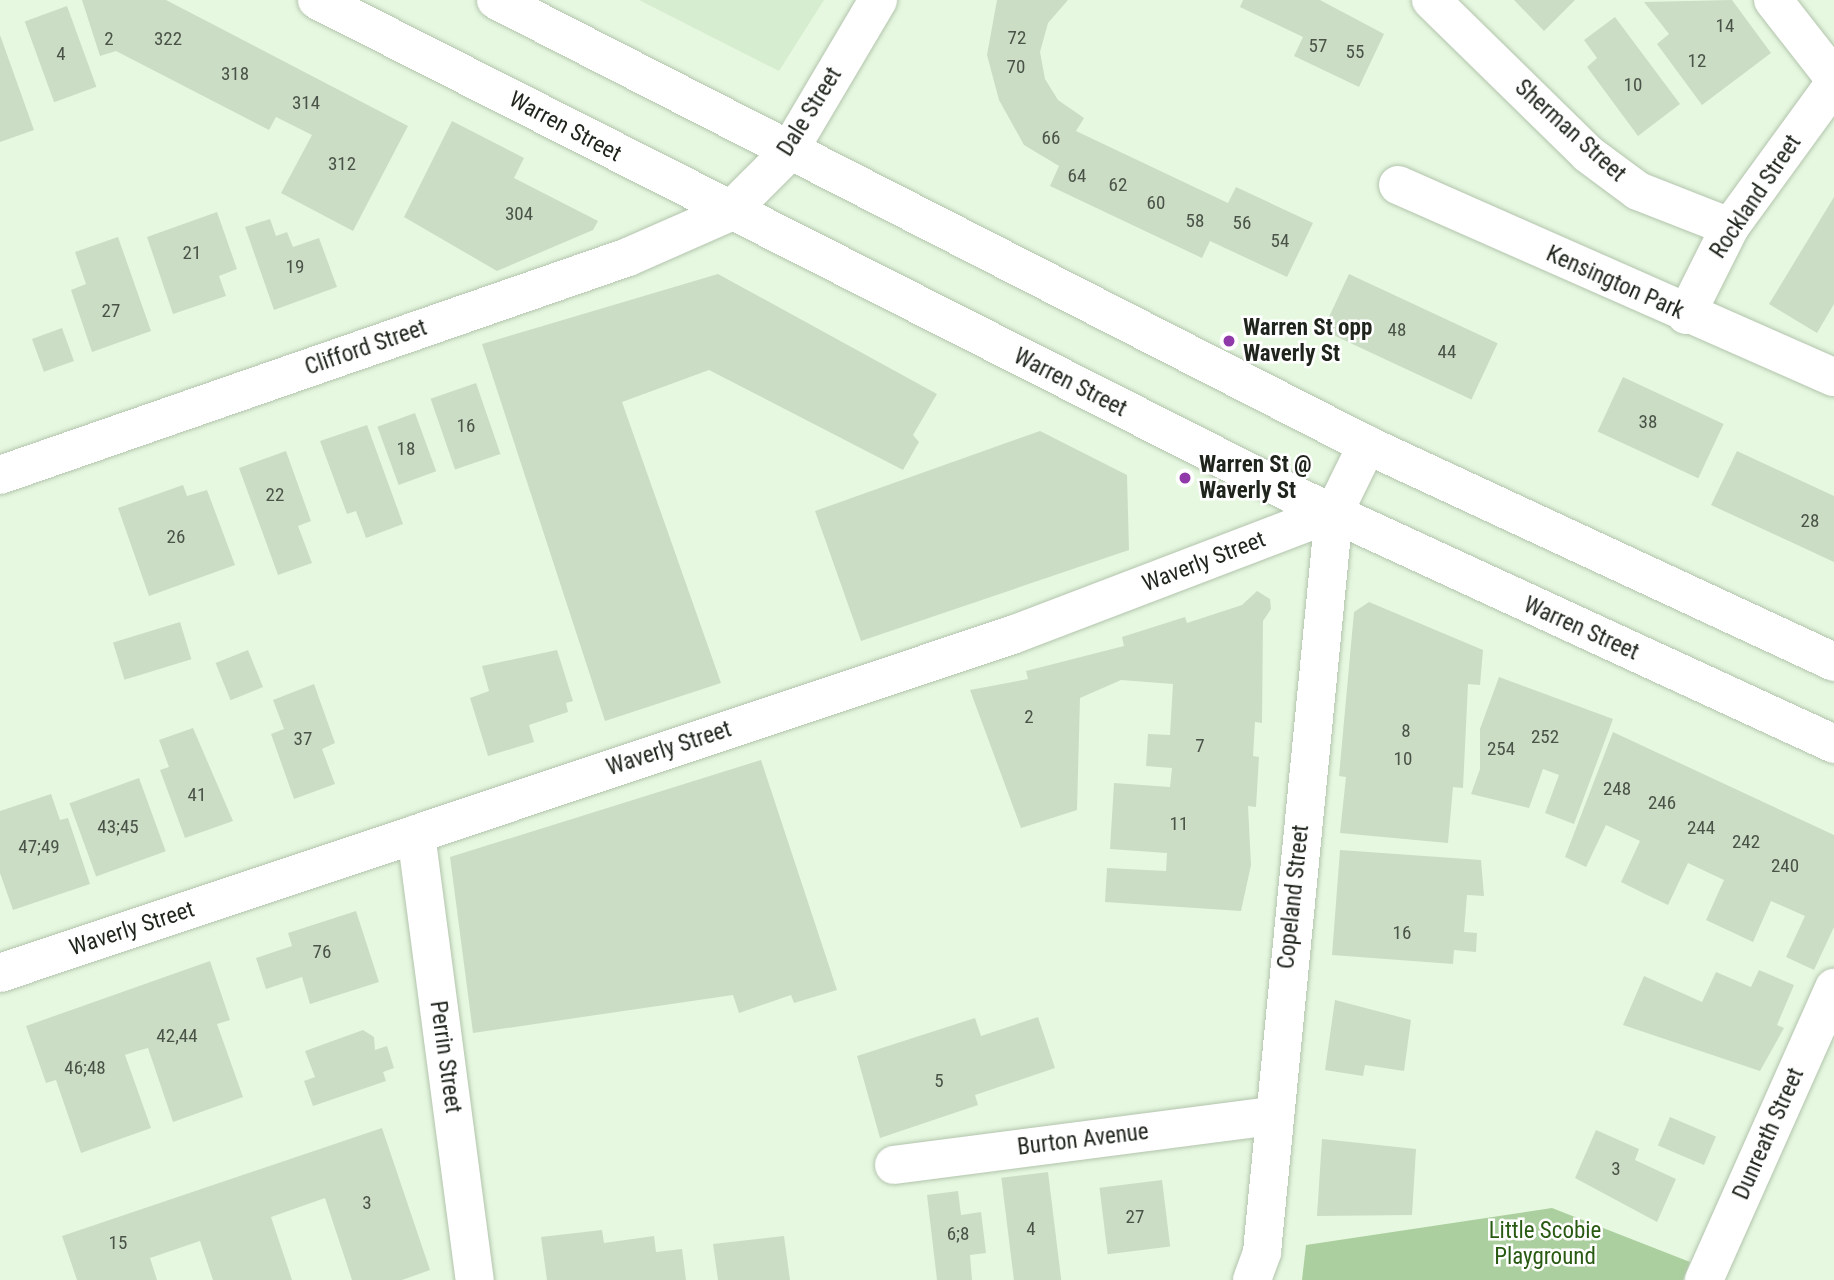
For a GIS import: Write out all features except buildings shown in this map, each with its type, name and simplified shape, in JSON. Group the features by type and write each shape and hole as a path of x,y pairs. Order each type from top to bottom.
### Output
{"street":[{"name":"Warren Street","path":"317,0 728,213 1334,512 1834,744"},
{"path":"496,0 787,154 1367,445 1834,662"},
{"name":"Dale Street","path":"728,213 787,154 878,0"},
{"name":"Sherman Street","path":"1431,0 1588,154 1638,191 1731,227"},
{"path":"1773,0 1834,78"},
{"name":"Rockland Street","path":"1686,315 1731,227 1834,84"},
{"name":"Kensington Park","path":"1398,185 1686,315 1834,377"},
{"name":"Clifford Street","path":"0,475 628,257 728,213"},
{"path":"1334,512 1367,445"},
{"name":"Waverly Street","path":"0,973 1015,634 1334,512"},
{"name":"Copeland Street","path":"1252,1280 1262,1252 1273,1116 1334,512"},
{"name":"Perrin Street","path":"416,834 475,1280"},
{"name":"Dunreath Street","path":"1704,1280 1834,988"},
{"name":"Burton Avenue","path":"894,1165 1273,1116"}],"shaded area":[{"path":"639,0 824,0 779,71"}],"green space":[{"name":"Little Scobie Playground","path":"1552,1208 1690,1262 1683,1280 1302,1280 1306,1245"}],"place":[{"name":"Warren St opp Waverly St","path":"1229,341"},
{"name":"Warren St @ Waverly St","path":"1185,478"}]}
